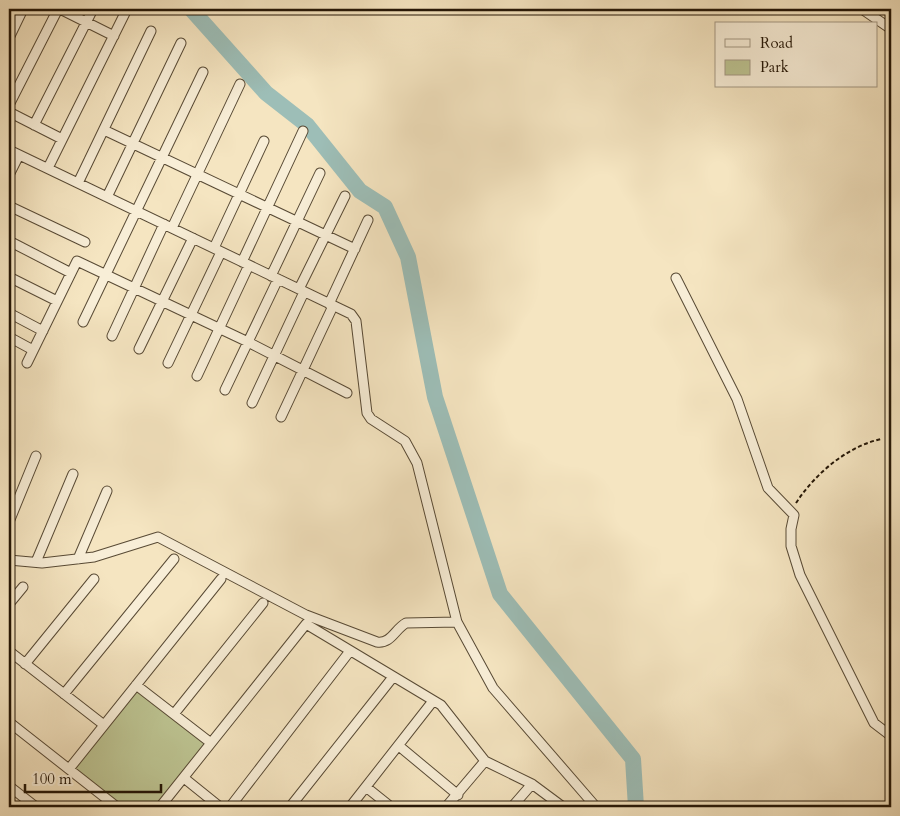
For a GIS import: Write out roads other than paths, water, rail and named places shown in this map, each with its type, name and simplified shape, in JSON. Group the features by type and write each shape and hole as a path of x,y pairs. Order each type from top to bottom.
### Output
{"street":[{"path":"9,38 24,9"},
{"path":"9,105 59,9 114,36"},
{"path":"34,125 93,9"},
{"path":"48,168 127,9"},
{"path":"862,9 891,29"},
{"path":"78,183 151,31"},
{"path":"107,197 181,43"},
{"path":"83,322 203,72"},
{"path":"112,336 133,289 196,174 240,84"},
{"path":"9,112 62,140"},
{"path":"104,130 355,249"},
{"path":"197,376 219,328 267,206 304,131"},
{"path":"168,362 191,314 240,194 264,141"},
{"path":"9,150 351,314 356,321 366,413 371,419 405,441 417,463 457,622 493,688 596,807"},
{"path":"9,175 19,154"},
{"path":"226,390 248,342 297,220 320,173"},
{"path":"252,403 274,356 325,234 345,196"},
{"path":"9,206 85,242"},
{"path":"281,417 368,220"},
{"path":"139,349 193,238"},
{"path":"9,241 71,273"},
{"path":"27,363 77,261 133,289 191,314 347,393"},
{"path":"9,277 57,301"},
{"path":"676,278 736,399 768,488 778,500 792,509 794,514 791,529 791,546 800,575 874,723 891,736"},
{"path":"9,314 42,331"},
{"path":"9,337 33,350"},
{"path":"9,522 36,456"},
{"path":"36,562 72,474"},
{"path":"78,559 107,491"},
{"path":"9,560 36,562 94,557 158,537 306,615 378,642 390,640 400,627 406,623 457,622"},
{"path":"64,694 174,559"},
{"path":"25,664 94,579"},
{"path":"69,769 221,579"},
{"path":"9,604 23,587"},
{"path":"174,714 263,602"},
{"path":"160,807 306,624 441,705 486,761 532,784 563,807"},
{"path":"9,651 104,725"},
{"path":"230,807 350,651"},
{"path":"290,807 394,677"},
{"path":"136,685 211,743"},
{"path":"350,807 433,700"},
{"path":"9,722 117,807"},
{"path":"399,746 458,795"},
{"path":"446,807 486,761"},
{"path":"184,778 220,807"},
{"path":"512,807 532,784"},
{"path":"9,786 30,805"},
{"path":"366,787 391,807"}],"waterway":[{"path":"191,9 266,93 307,125 360,191 385,207 408,257 435,397 500,594 633,759 636,807"}]}
